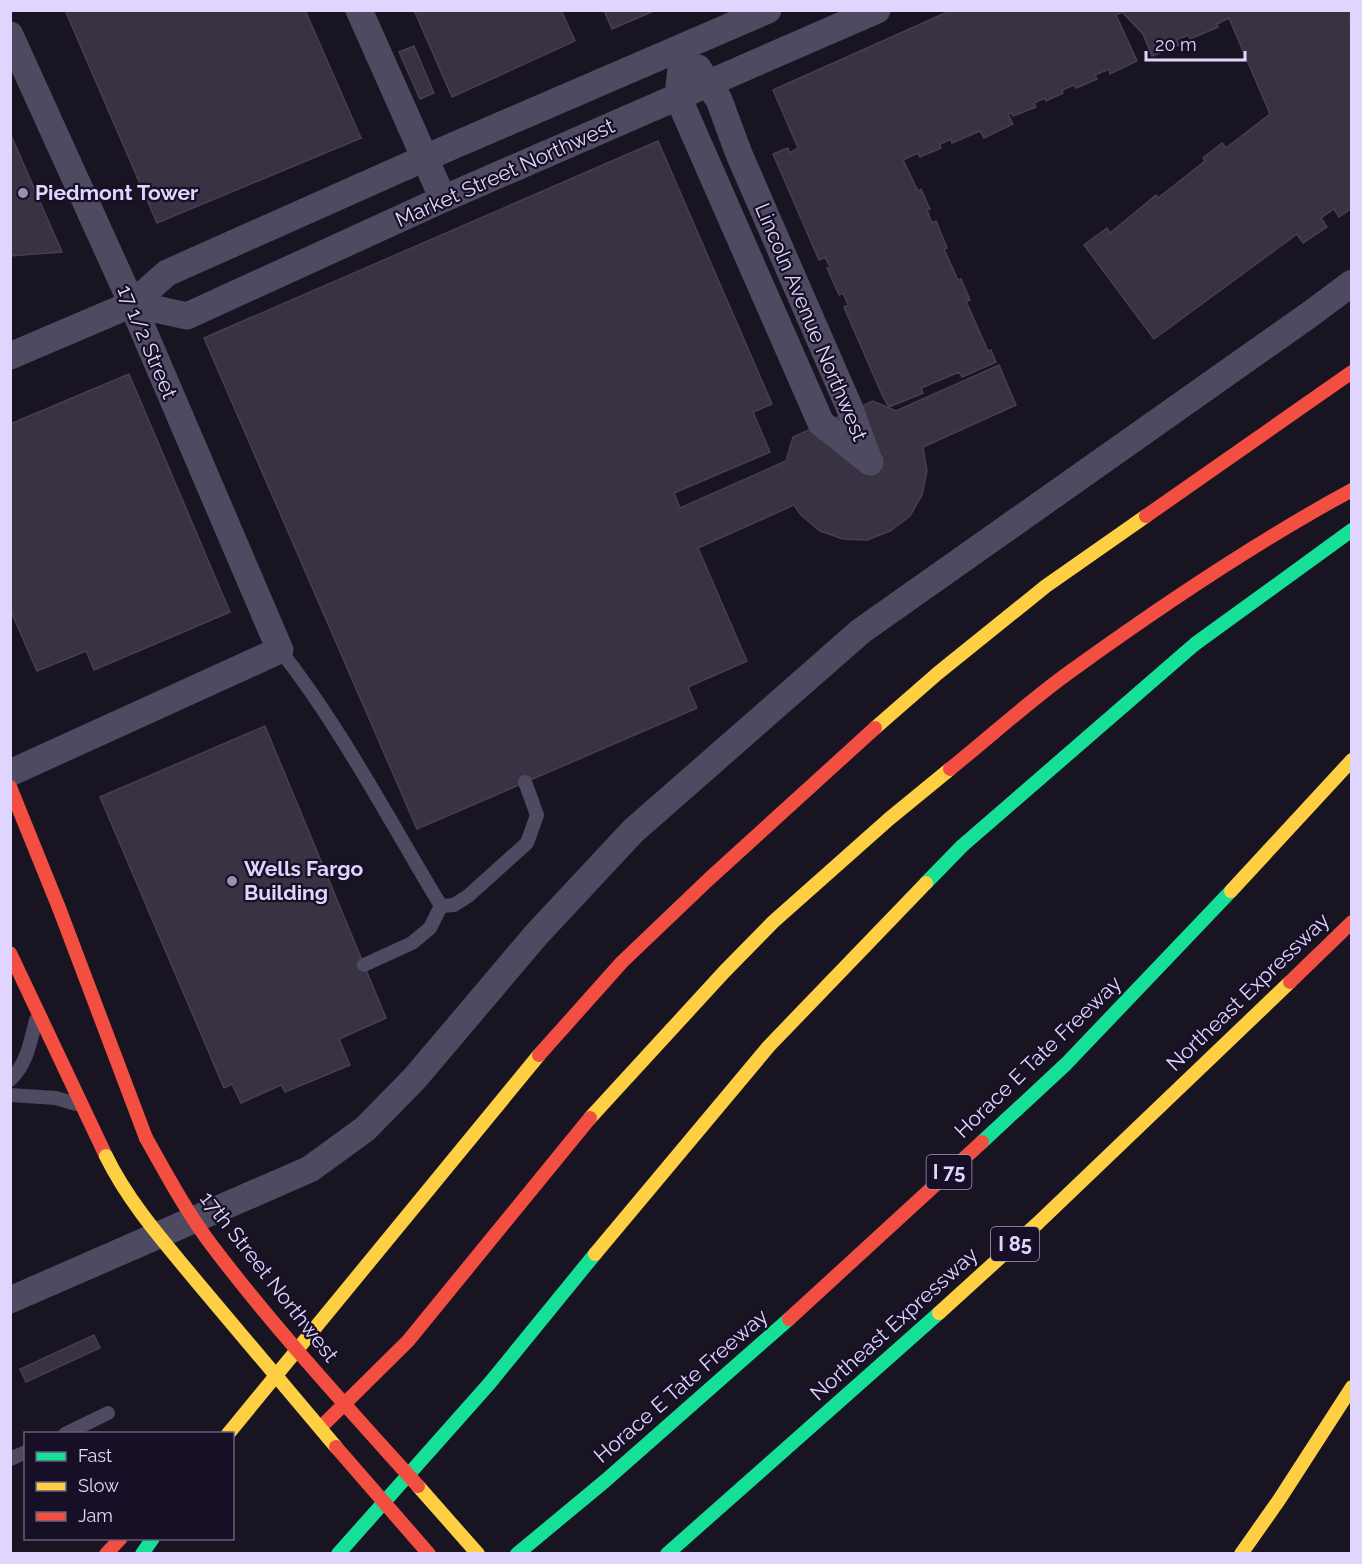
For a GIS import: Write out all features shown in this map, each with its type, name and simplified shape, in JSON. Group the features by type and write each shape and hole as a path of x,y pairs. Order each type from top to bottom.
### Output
{"main road":[{"path":"230,1432 524,1072 622,962 709,879 836,761 938,673 1046,586 1352,372"},
{"path":"321,1427 408,1341 601,1104 773,922 889,819 1069,672 1189,589 1308,514 1352,490"},
{"path":"338,1554 489,1384 628,1213 769,1046 962,846 1195,644 1352,530"},
{"name":"Horace E Tate Freeway","path":"517,1554 605,1481 810,1300 1066,1064 1352,760"},
{"name":"17th Street Northwest","path":"10,787 59,908 146,1138 180,1197 212,1246 344,1405 478,1554"},
{"name":"Northeast Expressway","path":"667,1554 1038,1223 1352,922"},
{"path":"10,952 120,1184 152,1227 269,1369 429,1554"},
{"path":"1240,1554 1279,1500 1352,1387"},
{"path":"106,1554 120,1540"},
{"path":"142,1554 152,1540"}],"street":[{"path":"359,10 443,199"},
{"name":"Market Street Northwest","path":"10,356 132,304 167,273 425,158 683,48 731,18 768,10"},
{"name":"Market Street Northwest","path":"132,304 187,316 443,199 877,10"},
{"name":"17 1/2 Street","path":"10,35 132,304 280,650"},
{"name":"Lincoln Avenue Northwest","path":"683,48 719,100 870,462 821,423 678,97 683,48"},
{"path":"10,1300 310,1169 364,1129 415,1078 536,935 633,831 861,631 1352,283"},
{"path":"10,773 280,650"}],"lane":[{"path":"280,650 299,674 346,748 441,906"},
{"path":"441,906 454,905 468,896 527,843 537,815 525,782"},
{"path":"364,965 412,943 430,928 441,906"},
{"path":"10,1080 20,1070 28,1054 37,1013"},
{"path":"10,1095 56,1098 84,1107"},
{"path":"68,1432 108,1413"},
{"path":"10,1459 24,1453"}],"building":[{"path":"65,10 305,10 361,138 157,223"},
{"path":"414,10 561,10 575,41 452,97"},
{"path":"604,10 656,10 612,29"},
{"path":"952,10 1352,10 1352,17 1348,19 1352,25 1352,208 1339,217 1334,209 1321,218 1327,227 1303,243 1297,234 1154,339 1084,245 1107,228 1110,233 1156,195 1158,198 1205,161 1203,158 1222,143 1226,148 1270,114 1229,18 1217,24 1218,27 1190,39 1188,35 1177,40 1179,45 1152,56 1143,34 1122,12 1116,15 1137,61 1110,74 1109,69 1095,75 1097,79 1076,88 1074,85 1062,90 1063,93 1046,101 1045,98 1034,103 1036,107 1013,116 1012,113 1008,114 1013,124 984,138 980,131 952,143 951,139 940,144 941,148 920,157 918,153 903,160 918,191 921,189 930,209 927,210 932,223 936,221 947,248 944,249 970,300 966,301 988,351 991,350 996,362 962,377 959,372 921,388 923,393 889,407 844,307 848,305 843,293 839,295 827,268 830,267 825,257 819,260 773,154 788,148 790,153 798,148 773,90"},
{"path":"414,46 434,93 420,99 399,52"},
{"name":"Piedmont Tower","path":"10,133 62,252 10,256"},
{"path":"658,141 772,404 753,412 770,452 674,493 680,508 786,461 793,437 873,401 896,411 999,365 1016,405 923,447 927,471 922,495 910,516 890,531 867,540 843,539 820,531 801,515 794,505 698,548 747,661 688,687 697,708 417,829 204,338"},
{"path":"129,374 230,612 94,670 86,651 37,671 10,609 10,424"},
{"name":"Wells Fargo Building","path":"265,726 386,1018 339,1039 350,1065 285,1092 281,1085 241,1103 232,1084 224,1088 100,797"},
{"path":"94,1335 100,1348 26,1382 20,1369"}],"traffic: fast":[{"path":"926,883 962,846 1195,644 1352,530"},
{"path":"982,1142 1066,1064 1231,891"},
{"path":"338,1554 489,1384 595,1254"},
{"path":"667,1554 939,1313"},
{"path":"517,1554 605,1481 789,1319"},
{"path":"142,1554 152,1540"}],"traffic: slow":[{"path":"875,728 938,673 1046,586 1146,516"},
{"path":"1231,891 1352,760"},
{"path":"590,1118 773,922 889,819 950,769"},
{"path":"595,1254 769,1046 926,883"},
{"path":"939,1313 1038,1223 1290,982"},
{"path":"230,1432 539,1055"},
{"path":"106,1156 125,1190 160,1237 336,1447"},
{"path":"1241,1554 1352,1387"},
{"path":"418,1486 478,1554"}],"traffic: jam":[{"path":"1146,516 1352,372"},
{"path":"950,769 1055,683 1139,623 1244,553 1352,490"},
{"path":"539,1055 622,962 709,879 875,728"},
{"path":"10,787 59,908 146,1138"},
{"path":"1290,982 1352,922"},
{"path":"10,953 106,1156"},
{"path":"321,1427 408,1341 590,1118"},
{"path":"146,1138 195,1221 237,1278 418,1486"},
{"path":"789,1319 982,1142"},
{"path":"336,1447 429,1554"},
{"path":"106,1554 119,1540"}],"place":[{"name":"Piedmont Tower","path":"23,193"},
{"name":"Wells Fargo Building","path":"232,881"}]}
